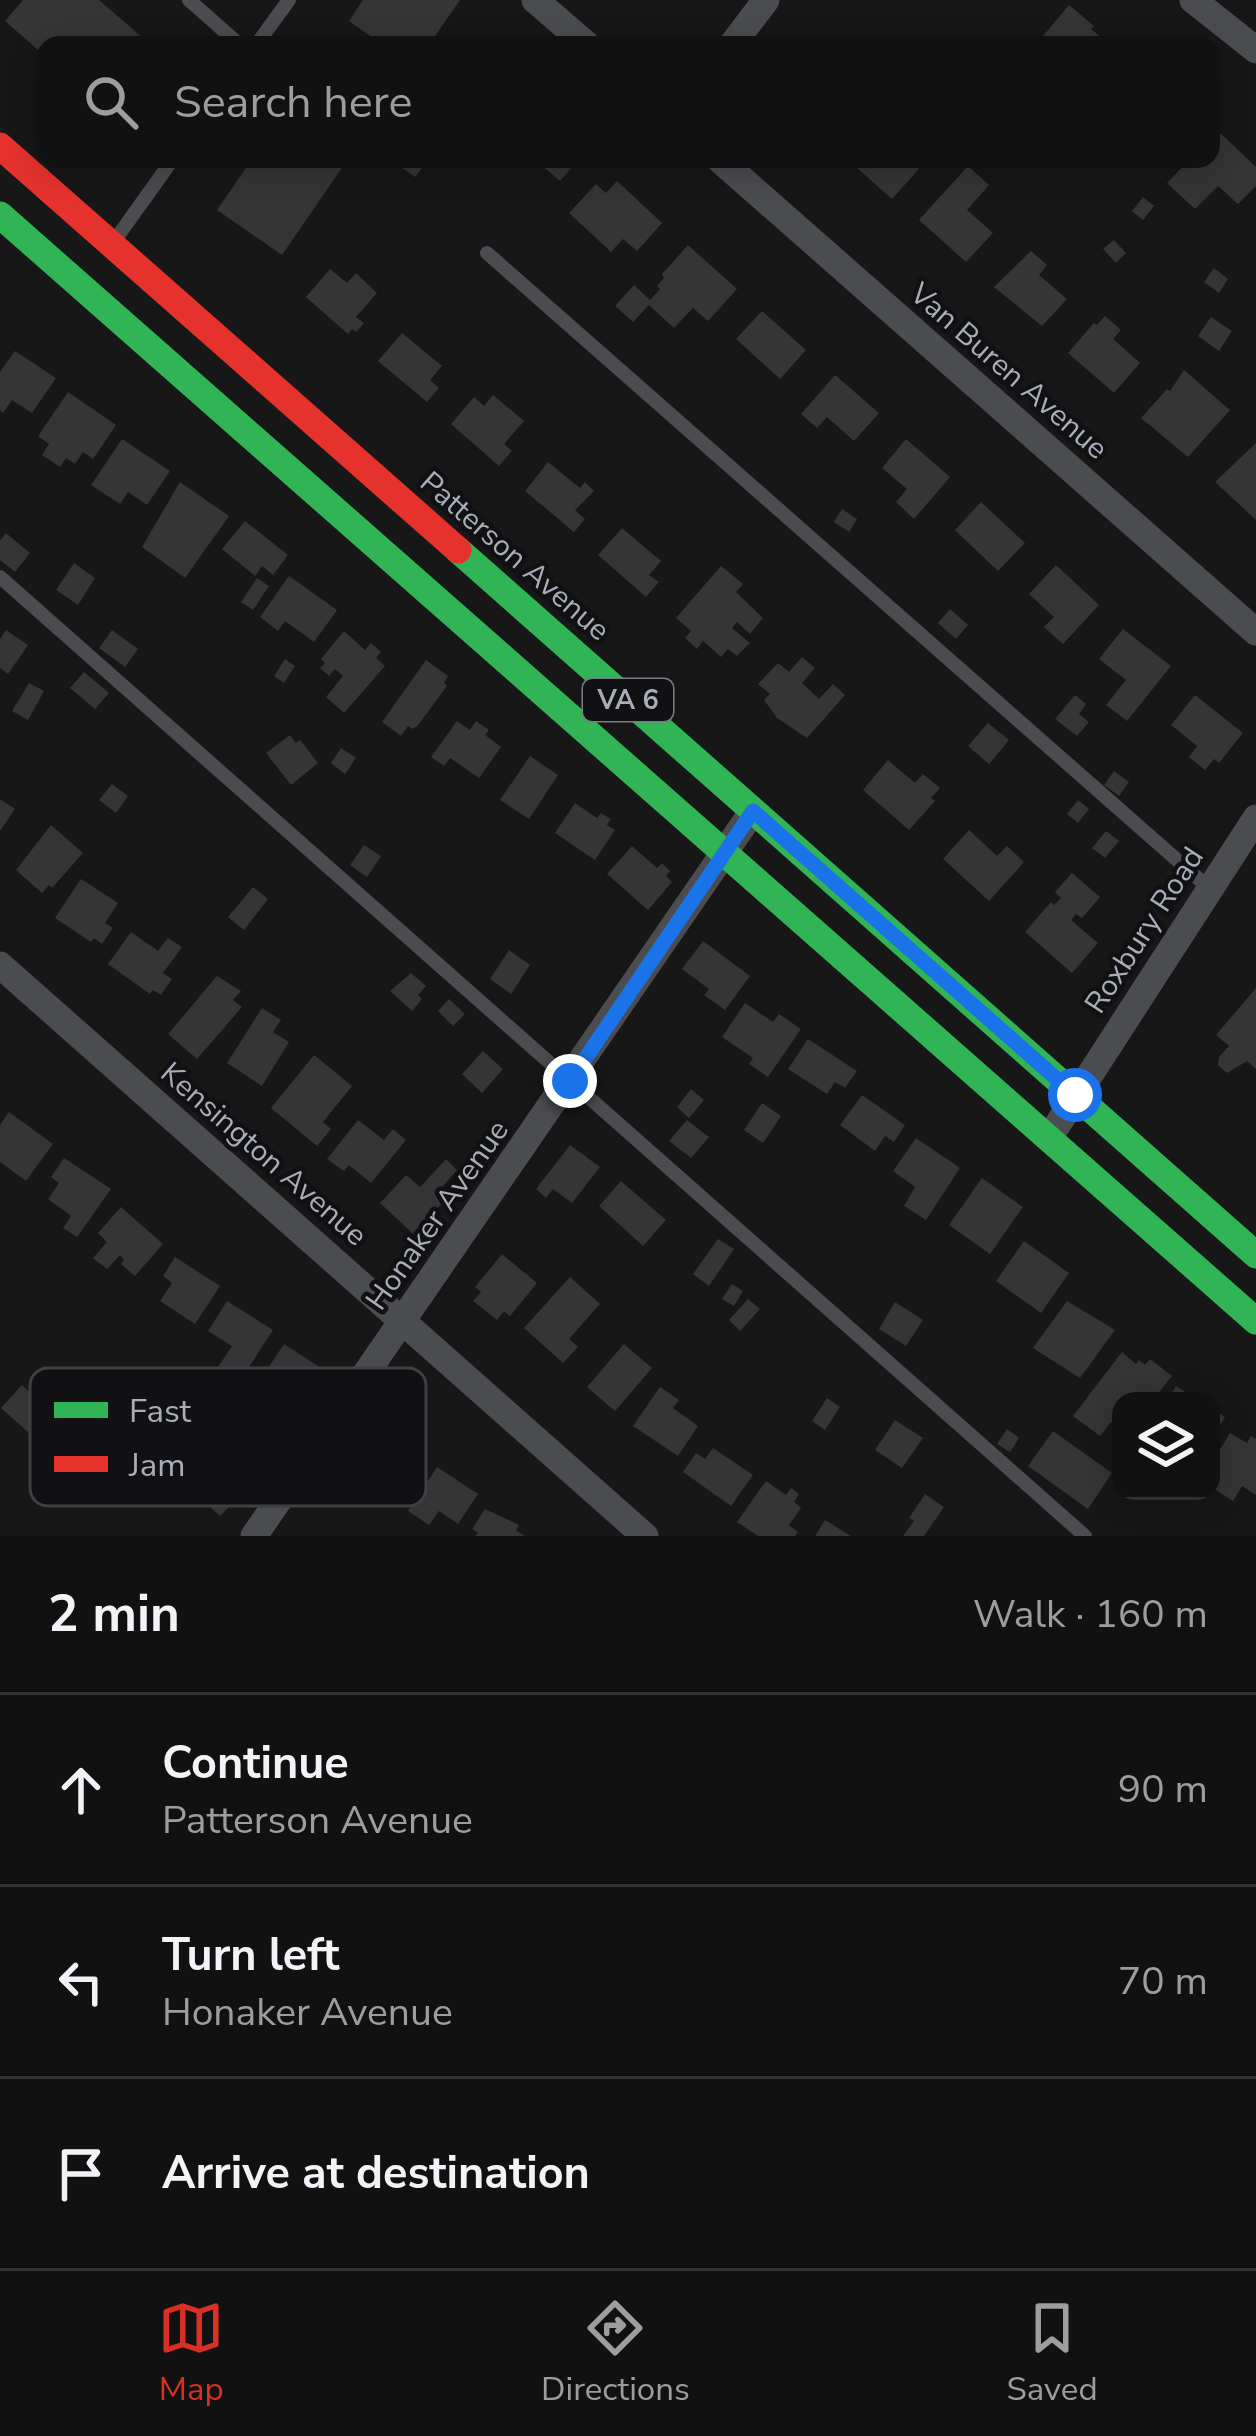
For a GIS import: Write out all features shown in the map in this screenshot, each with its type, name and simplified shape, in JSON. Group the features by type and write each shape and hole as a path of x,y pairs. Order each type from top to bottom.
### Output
{"main road":[{"name":"Patterson Avenue","path":"0,146 1256,1255"},
{"name":"VA 6","path":"0,215 1256,1321"}],"street":[{"path":"535,0 577,36"},
{"path":"739,36 766,0"},
{"path":"1193,0 1256,50"},
{"name":"Van Buren Avenue","path":"729,168 1256,632"},
{"name":"Honaker Avenue","path":"372,1368 753,811"},
{"name":"Roxbury Road","path":"1049,1138 1256,818"},
{"name":"Kensington Avenue","path":"0,965 645,1536"},
{"name":"Honaker Avenue","path":"254,1536 275,1506"}],"lane":[{"path":"189,0 230,36"},
{"path":"263,36 289,0"},
{"path":"112,244 167,168"},
{"path":"487,254 1210,889"},
{"path":"0,577 1085,1536"}],"building":[{"path":"23,0 99,0 141,36 36,36 36,48 5,21"},
{"path":"363,0 460,0 435,36 370,36 349,21"},
{"path":"1069,5 1100,36 1043,36"},
{"path":"1220,133 1256,167 1256,186 1238,204 1218,186 1195,209 1167,183 1181,168 1220,168"},
{"path":"246,168 342,168 282,255 217,210"},
{"path":"545,168 571,168 560,181"},
{"path":"857,168 918,168 892,199"},
{"path":"966,168 989,185 967,210 993,233 966,262 919,220"},
{"path":"617,181 662,223 637,251 623,239 611,252 569,213 596,184 606,193"},
{"path":"1143,197 1154,206 1143,220 1132,211"},
{"path":"1114,240 1126,253 1116,263 1103,249"},
{"path":"688,245 737,289 708,321 693,308 674,328 649,305 633,322 615,306 634,285 650,300 660,289 662,274"},
{"path":"1031,251 1047,265 1039,275 1067,299 1042,326 994,287"},
{"path":"1214,268 1228,279 1219,293 1204,282"},
{"path":"330,269 347,283 356,273 377,293 356,317 364,323 356,332 352,329 348,334 306,297"},
{"path":"762,311 806,350 780,379 736,339"},
{"path":"1105,316 1121,330 1113,339 1140,363 1114,393 1068,353"},
{"path":"1211,317 1232,331 1219,351 1198,336"},
{"path":"402,333 442,366 430,380 439,388 427,402 378,361"},
{"path":"15,351 56,378 32,413 12,400 3,413 0,410 0,372"},
{"path":"1184,370 1230,410 1188,457 1141,418"},
{"path":"835,375 879,413 854,441 827,417 817,428 801,414"},
{"path":"68,392 116,425 93,459 83,452 75,464 66,458 60,467 42,455 49,444 38,436"},
{"path":"493,395 524,421 504,444 512,451 499,466 451,424 474,397 484,406"},
{"path":"122,439 170,471 147,505 128,492 120,504 91,485"},
{"path":"906,439 950,477 914,519 896,502 907,489 882,468"},
{"path":"1256,443 1256,520 1215,482"},
{"path":"548,462 580,488 585,482 594,491 575,510 585,519 574,532 525,491"},
{"path":"180,482 229,516 185,578 142,547"},
{"path":"981,502 1025,543 998,571 955,530"},
{"path":"842,509 857,519 849,532 834,522"},
{"path":"245,521 288,555 273,575 262,566 255,576 222,549"},
{"path":"622,528 661,561 649,575 659,582 646,597 598,555"},
{"path":"6,533 30,553 15,572 0,560 0,541"},
{"path":"74,563 95,578 78,605 56,590"},
{"path":"1056,565 1099,605 1063,644 1044,627 1054,617 1029,594"},
{"path":"721,566 743,584 736,592 763,618 750,634 737,622 732,628 750,643 737,656 728,649 721,657 703,641 697,649 685,638 691,631 676,618"},
{"path":"289,576 337,610 314,642 285,621 278,631 260,617"},
{"path":"257,578 269,586 253,610 241,602"},
{"path":"950,609 968,625 956,639 938,623"},
{"path":"1123,629 1171,666 1127,721 1106,705 1126,680 1099,659"},
{"path":"6,630 28,645 8,674 0,668 0,639"},
{"path":"112,630 138,649 125,667 99,648"},
{"path":"344,631 365,650 371,643 381,652 376,658 385,666 344,713 326,697 343,676 335,669 329,676 320,668 325,663 321,659"},
{"path":"802,657 815,668 802,683 819,699 833,684 845,695 807,738 777,718 764,700 770,694 758,684 778,663 789,672"},
{"path":"285,659 295,666 284,683 274,676"},
{"path":"426,660 448,676 447,686 419,724 413,729 408,726 401,736 382,722"},
{"path":"84,672 109,693 95,709 70,688"},
{"path":"29,683 44,691 28,720 12,711"},
{"path":"1075,695 1086,704 1079,714 1089,722 1077,736 1055,719"},
{"path":"1195,695 1243,733 1219,763 1214,759 1205,770 1189,757 1197,746 1171,725"},
{"path":"457,721 470,730 476,721 501,747 479,778 450,758 444,766 431,757"},
{"path":"988,723 1009,740 989,764 968,746"},
{"path":"290,735 318,763 291,785 266,753"},
{"path":"341,748 356,758 345,774 331,763"},
{"path":"530,756 558,775 529,819 500,800"},
{"path":"888,760 915,783 923,774 940,788 931,798 935,801 909,830 863,790"},
{"path":"1114,771 1129,782 1119,796 1104,785"},
{"path":"112,784 128,796 116,813 99,800"},
{"path":"0,799 15,809 0,831"},
{"path":"1078,800 1089,809 1078,823 1067,814"},
{"path":"575,803 597,818 601,813 611,819 607,825 615,830 595,860 555,833"},
{"path":"51,825 83,853 42,893 16,870"},
{"path":"969,830 997,856 1007,846 1024,862 989,901 943,859"},
{"path":"1106,831 1119,841 1105,858 1092,848"},
{"path":"364,845 381,856 367,877 350,865"},
{"path":"632,846 657,868 662,863 670,871 666,876 672,882 648,910 607,874"},
{"path":"1072,873 1100,897 1082,918 1076,914 1071,920 1098,943 1072,973 1025,932 1051,902 1054,905 1061,898 1055,892"},
{"path":"81,879 118,903 105,923 113,928 102,944 55,918"},
{"path":"253,887 268,899 244,930 228,917"},
{"path":"131,932 158,951 168,938 182,947 163,973 172,979 161,995 153,990 150,994 108,964"},
{"path":"703,941 750,976 725,1010 704,995 709,989 682,969"},
{"path":"509,950 530,965 511,994 490,979"},
{"path":"411,973 426,986 412,1011 390,991"},
{"path":"217,976 241,991 233,1000 242,1007 197,1059 168,1034"},
{"path":"1256,988 1256,1069 1247,1061 1227,1073 1218,1065 1229,1046 1216,1035"},
{"path":"449,999 465,1014 453,1026 438,1011"},
{"path":"745,1003 773,1022 779,1014 801,1029 768,1077 749,1064 753,1058 722,1037"},
{"path":"262,1008 281,1020 273,1032 289,1042 262,1086 227,1063"},
{"path":"808,1039 857,1071 845,1088 835,1082 827,1094 788,1069"},
{"path":"483,1051 503,1069 482,1093 462,1074"},
{"path":"314,1055 352,1086 323,1122 331,1129 317,1146 271,1108"},
{"path":"691,1089 704,1100 689,1118 677,1107"},
{"path":"862,1095 905,1125 894,1142 885,1136 875,1151 840,1125"},
{"path":"762,1103 781,1116 763,1143 744,1130"},
{"path":"9,1112 53,1144 26,1181 0,1162 0,1125"},
{"path":"358,1120 384,1140 393,1129 406,1140 371,1183 349,1165 344,1171 327,1159"},
{"path":"687,1120 709,1137 691,1158 669,1141"},
{"path":"916,1138 960,1168 926,1220 904,1206 915,1187 893,1171"},
{"path":"570,1145 600,1167 572,1203 553,1189 546,1198 536,1189"},
{"path":"64,1158 111,1189 77,1237 63,1228 71,1216 48,1199 59,1183 51,1177"},
{"path":"446,1159 457,1170 435,1195 443,1202 426,1221 432,1226 420,1240 380,1203 406,1175 420,1187"},
{"path":"982,1178 1023,1207 990,1254 949,1225"},
{"path":"621,1181 666,1220 643,1246 599,1206"},
{"path":"121,1207 163,1244 135,1276 121,1264 120,1255 107,1269 93,1258 107,1242 98,1233"},
{"path":"718,1239 734,1249 709,1286 693,1274"},
{"path":"1024,1241 1069,1273 1041,1313 996,1281"},
{"path":"502,1254 537,1283 510,1316 504,1311 497,1320 473,1301 481,1292 475,1287"},
{"path":"175,1257 220,1286 195,1324 160,1301 172,1283 163,1276"},
{"path":"570,1277 600,1304 569,1339 578,1347 563,1363 524,1328"},
{"path":"732,1284 743,1291 734,1306 722,1299"},
{"path":"748,1299 760,1309 740,1331 729,1320"},
{"path":"227,1301 273,1330 248,1368 217,1368 232,1346 208,1331"},
{"path":"1067,1301 1115,1330 1080,1378 1033,1348"},
{"path":"895,1302 923,1320 906,1346 879,1329"},
{"path":"284,1344 321,1368 268,1368"},
{"path":"624,1344 652,1368 615,1411 587,1387"},
{"path":"1122,1352 1136,1364 1139,1360 1145,1365 1150,1359 1172,1376 1159,1392 1112,1392 1112,1423 1100,1436 1073,1416"},
{"path":"22,1385 30,1393 30,1432 29,1433 1,1408"},
{"path":"660,1387 679,1400 673,1408 698,1426 678,1456 633,1426"},
{"path":"827,1398 840,1407 825,1430 812,1421"},
{"path":"895,1420 923,1438 902,1468 875,1450"},
{"path":"1007,1429 1019,1438 1010,1452 997,1444"},
{"path":"1053,1431 1112,1473 1088,1509 1028,1466"},
{"path":"1230,1433 1247,1443 1251,1436 1256,1439 1256,1495 1242,1486 1233,1501 1220,1493 1220,1449"},
{"path":"713,1448 753,1475 731,1506 683,1472 696,1453 705,1459"},
{"path":"437,1467 478,1494 458,1524 439,1511 429,1525 408,1511 411,1506 426,1506 426,1484"},
{"path":"766,1481 786,1495 791,1488 799,1494 794,1502 801,1508 789,1525 798,1532 795,1536 758,1536 737,1522"},
{"path":"925,1494 944,1507 924,1536 903,1536 914,1521 909,1518"},
{"path":"209,1506 228,1506 220,1516"},
{"path":"485,1509 519,1525 516,1530 525,1536 475,1536 478,1533 472,1529"},
{"path":"825,1520 851,1536 815,1536"}],"traffic: fast":[{"path":"0,215 1256,1321"},
{"path":"458,550 1256,1255"}],"traffic: jam":[{"path":"0,146 458,550"}],"route":[{"path":"570,1081 753,811 1075,1095"}]}
